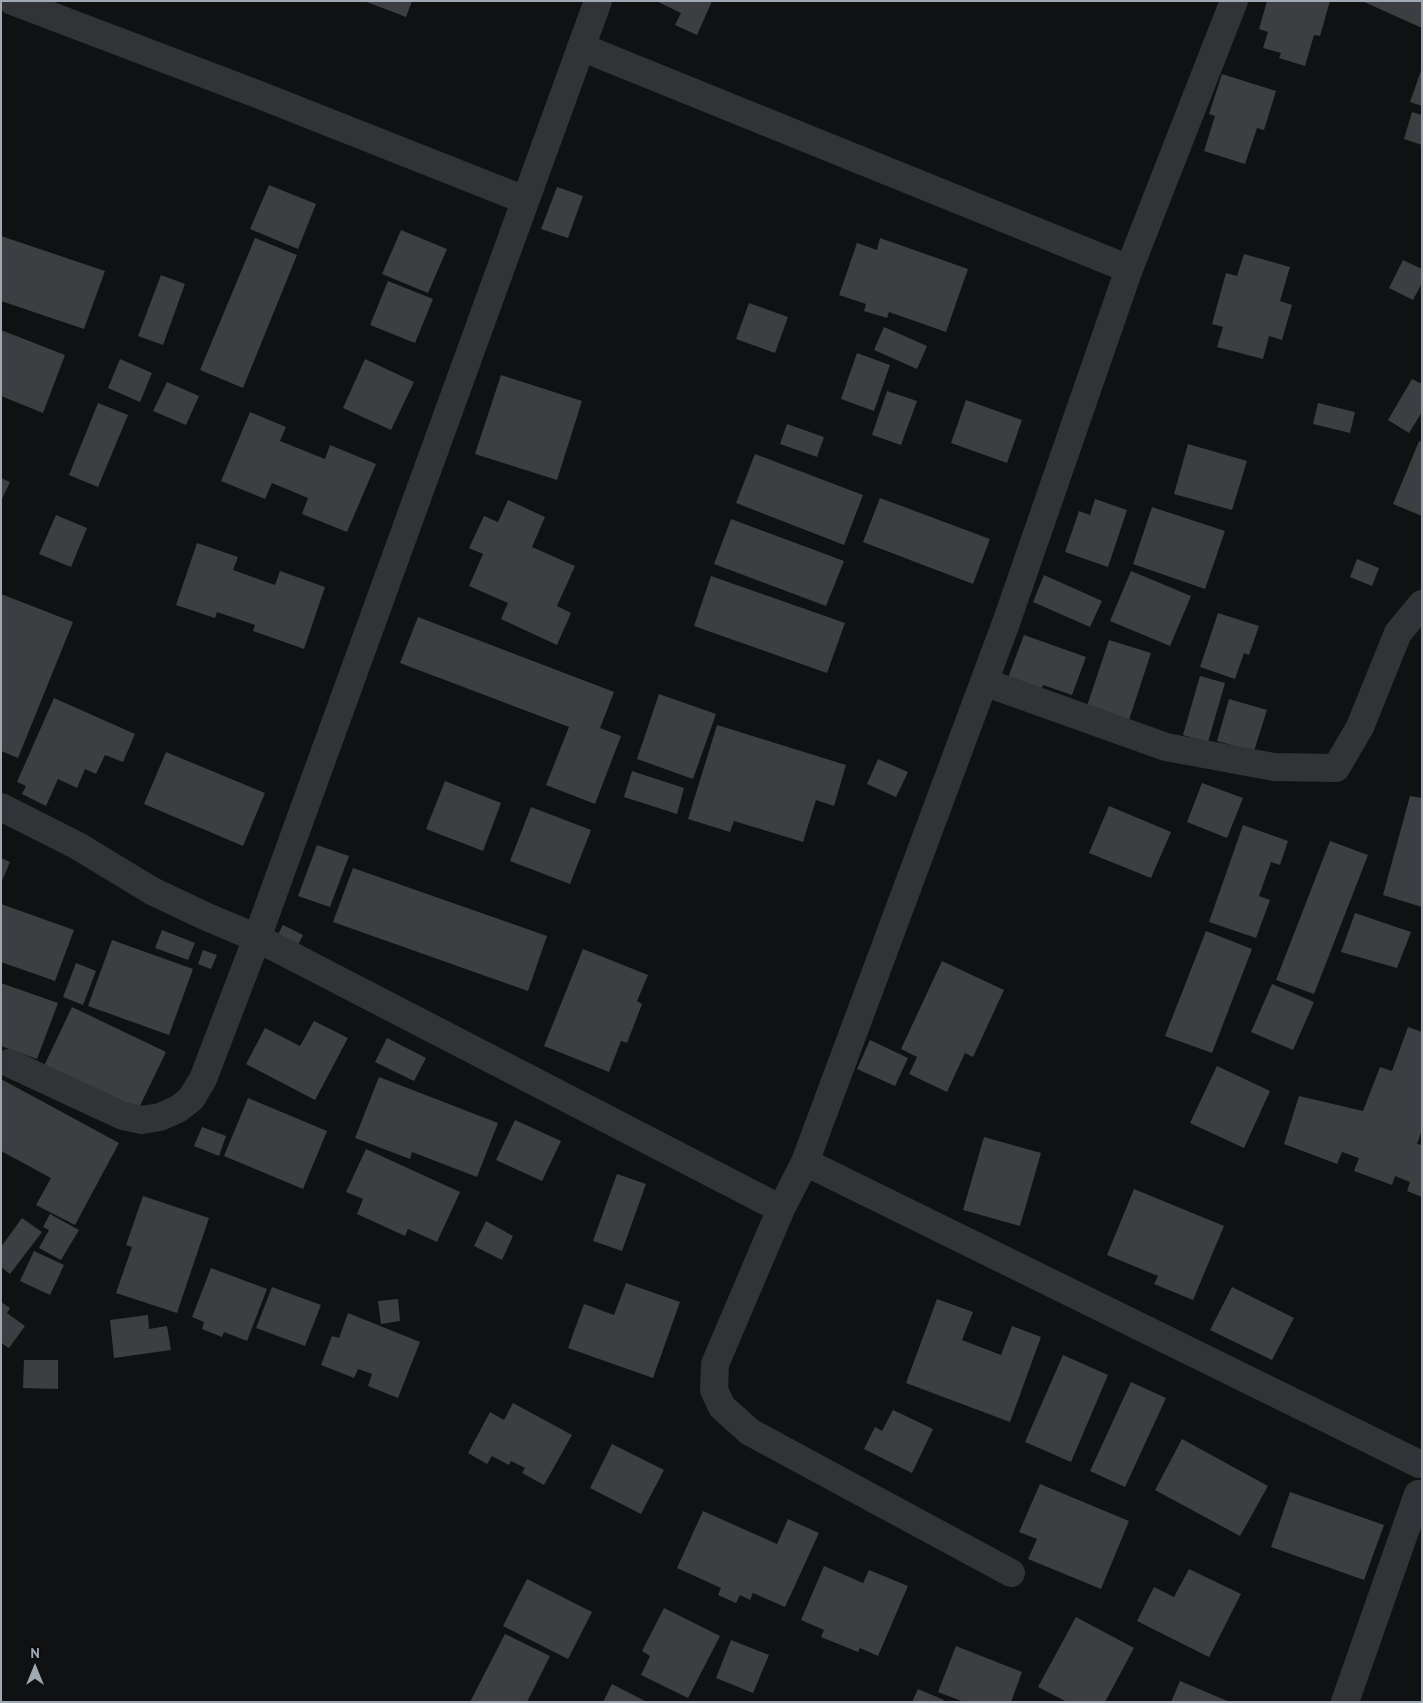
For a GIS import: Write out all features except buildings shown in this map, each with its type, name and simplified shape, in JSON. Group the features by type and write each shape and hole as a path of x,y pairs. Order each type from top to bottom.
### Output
{"street":[{"path":"12,1 258,94 525,200"},
{"path":"10,1063 123,1116 142,1120 160,1117 178,1109 191,1099 203,1079 258,938 598,1"},
{"path":"1011,1573 750,1432 722,1407 714,1390 715,1364 781,1209 804,1162 984,682 1129,269 1234,1"},
{"path":"581,47 1129,269"},
{"path":"984,682 1166,747 1274,767 1336,768 1360,727 1398,633 1422,604"},
{"path":"1,807 78,846 152,891 258,938 781,1209"},
{"path":"804,1162 1420,1460 1420,1507 1345,1702"}]}
